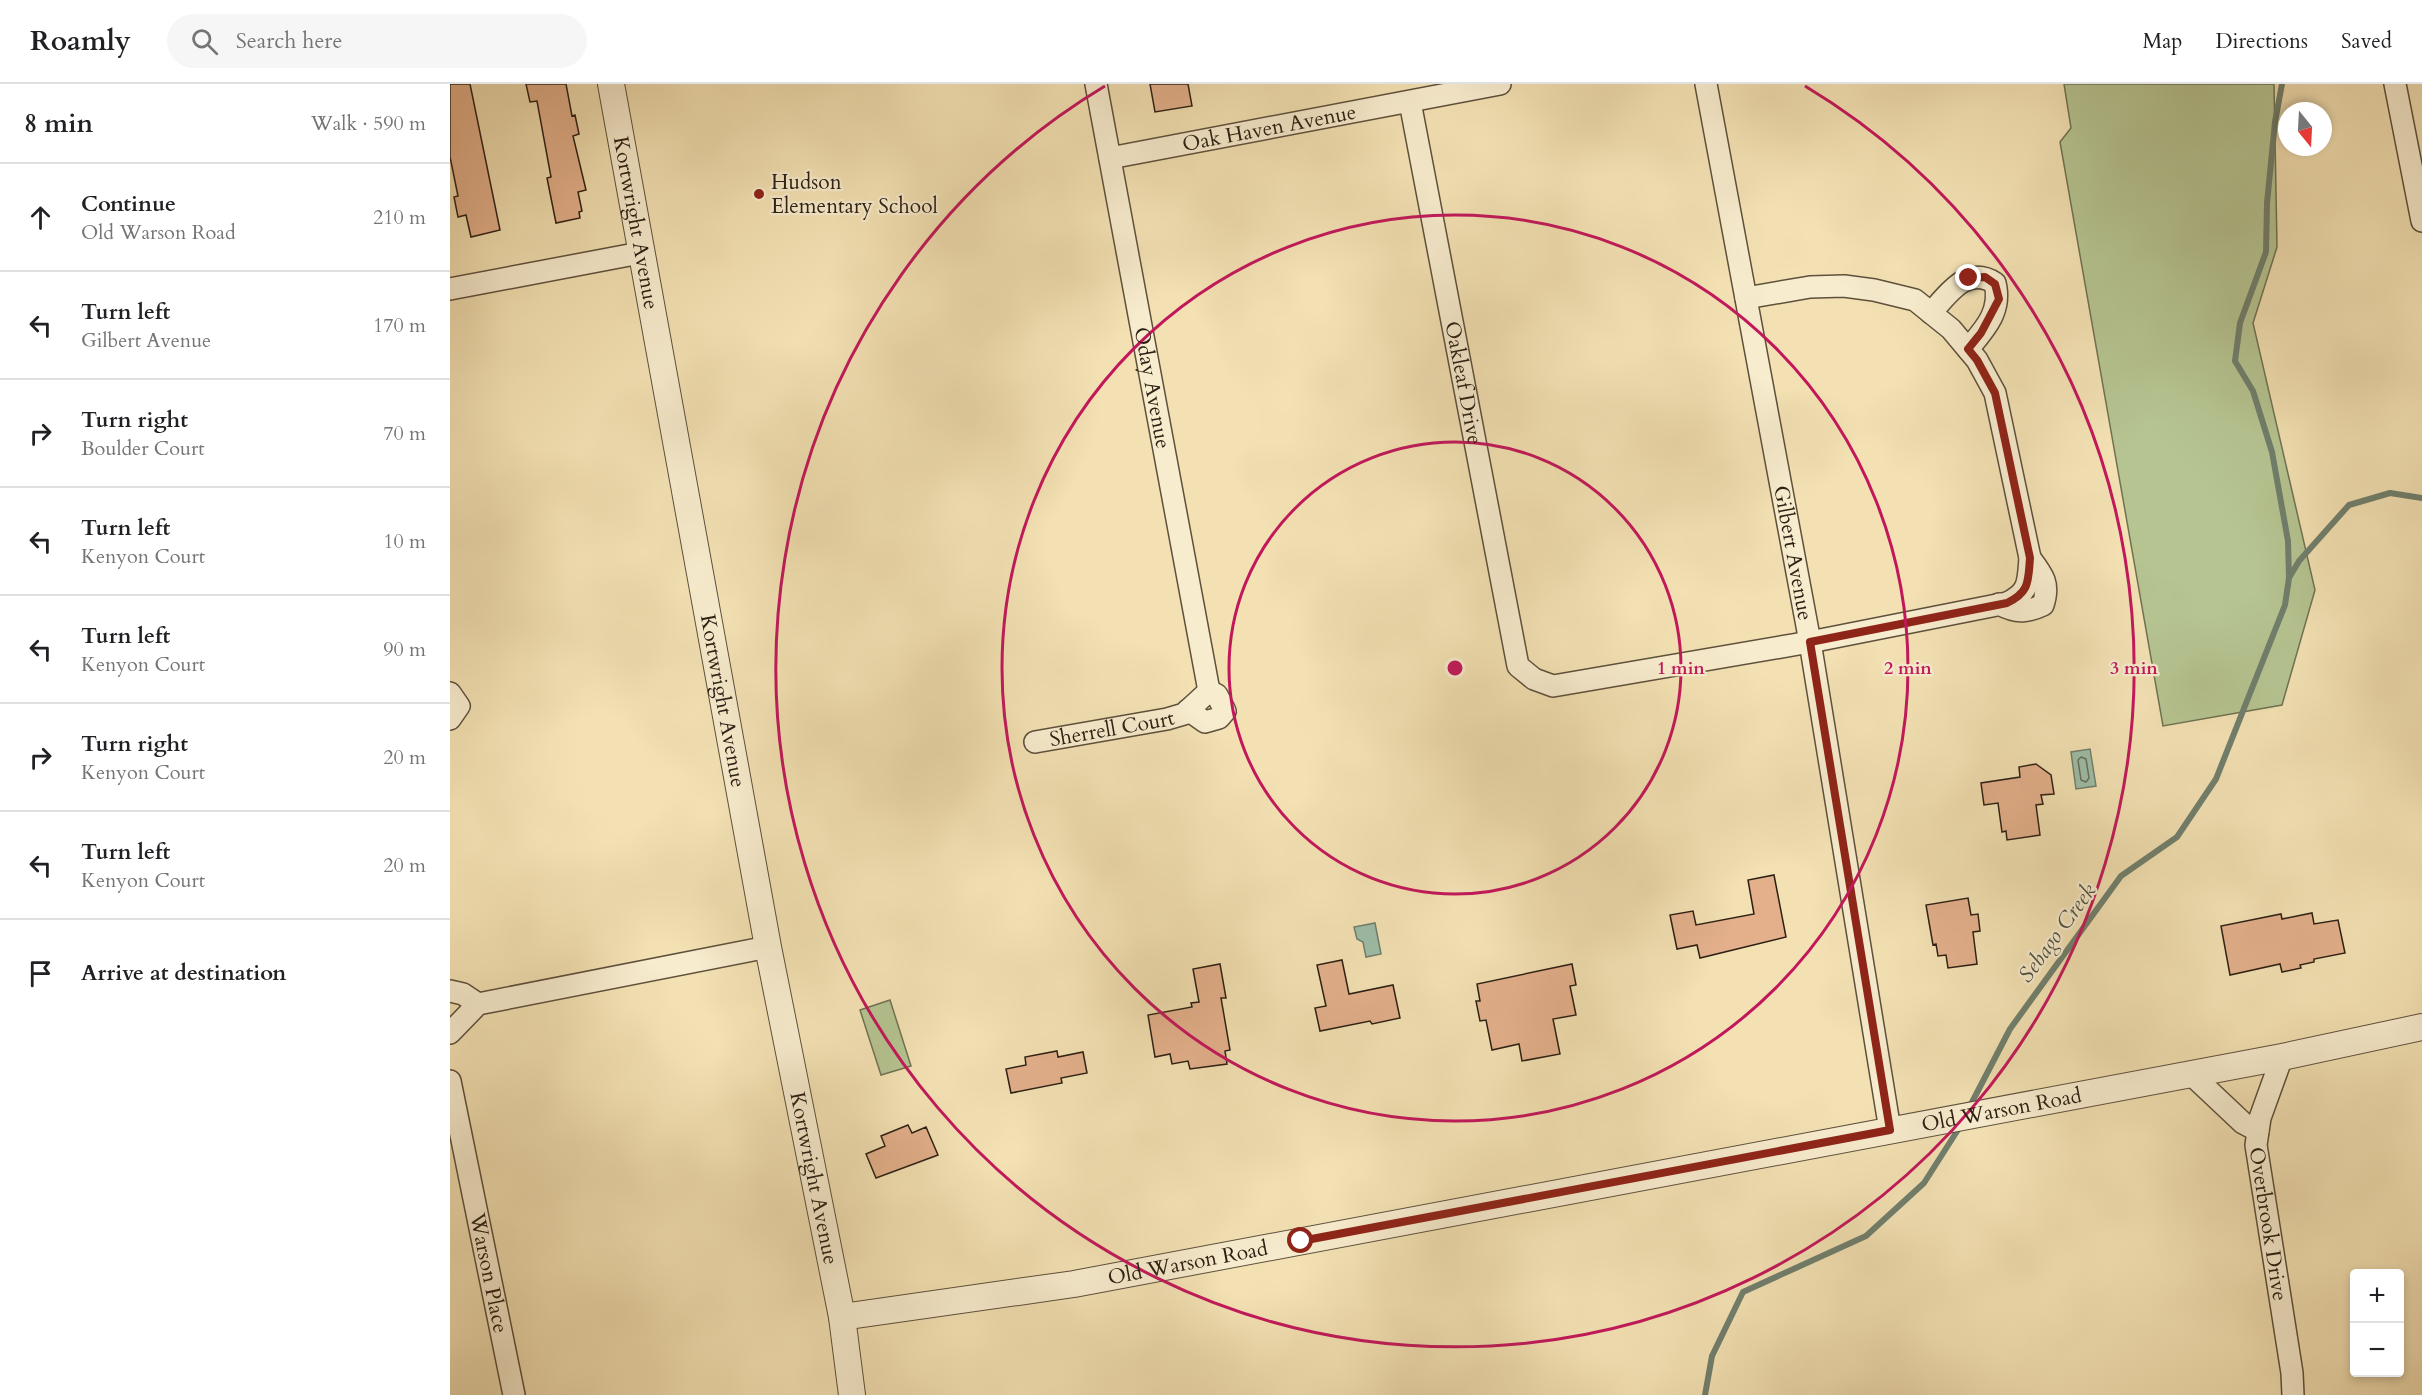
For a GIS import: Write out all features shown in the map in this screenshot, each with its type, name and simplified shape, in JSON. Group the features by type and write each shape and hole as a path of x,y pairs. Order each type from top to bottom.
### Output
{"street":[{"name":"Kortwright Avenue","path":"611,84 768,947 842,1317"},
{"name":"Oday Avenue","path":"1096,84 1161,421 1209,691"},
{"name":"Oak Haven Avenue","path":"1110,158 1500,84"},
{"name":"Gilbert Avenue","path":"1706,84 1810,642 1890,1130"},
{"path":"2394,84 2418,178 2422,221"},
{"name":"Oakleaf Drive","path":"1410,102 1518,666 1534,679 1552,686 1810,642"},
{"path":"450,289 640,253"},
{"path":"1931,314 1953,287 1969,278 1985,277 1995,284 1999,299 1996,308 1968,349"},
{"path":"1746,298 1810,287 1844,286 1915,300 1951,329 1977,360 1995,393 2030,558 2041,572 2048,591 2043,605 2027,612 2012,611 2003,603 1810,642"},
{"name":"Sherrell Court","path":"1035,742 1167,719 1188,710 1209,691"},
{"path":"450,693 459,706 450,718"},
{"path":"450,1033 478,1004 768,947"},
{"path":"450,991 463,994 478,1004"},
{"name":"Old Warson Road","path":"842,1317 1074,1284 2282,1057 2422,1027"},
{"name":"Overbrook Drive","path":"2282,1057 2258,1131 2256,1145 2293,1395"},
{"path":"2191,1074 2243,1123 2258,1131"},
{"name":"Warson Place","path":"450,1081 514,1395"},
{"path":"842,1317 852,1395"}],"shaded area":[{"path":"2064,84 2274,84 2277,247 2253,323 2315,590 2282,705 2163,726 2060,142 2071,128"},
{"path":"890,1000 911,1066 881,1075 860,1010"}],"water":[{"path":"2090,749 2096,786 2076,789 2071,752"},
{"path":"1375,923 1381,954 1366,957 1363,942 1357,939 1354,927"}],"building":[{"path":"450,84 470,84 500,230 471,237 466,215 458,217 454,197 458,196 450,157"},
{"path":"526,84 566,84 572,116 575,115 579,134 573,136 586,190 578,192 582,211 579,212 580,218 556,223 547,178 551,177 537,101 530,102"},
{"path":"1150,84 1188,84 1192,106 1155,112"},
{"path":"2036,764 2051,775 2054,794 2041,795 2043,804 2036,805 2040,835 2007,840 2006,831 2002,832 1998,803 1984,805 1981,783 2020,777 2019,767"},
{"path":"1774,875 1786,937 1700,958 1697,945 1677,949 1670,915 1693,911 1696,925 1754,914 1748,880"},
{"path":"1968,898 1971,915 1978,914 1980,931 1973,932 1977,964 1948,968 1946,955 1938,956 1936,944 1933,945 1926,905"},
{"path":"2312,913 2314,924 2338,920 2345,953 2314,959 2314,962 2300,965 2301,968 2282,972 2280,964 2230,975 2221,926 2281,914 2282,919"},
{"path":"1342,960 1349,994 1393,985 1400,1018 1372,1024 1370,1021 1320,1031 1315,1008 1326,1006 1317,965"},
{"path":"1220,964 1226,998 1221,998 1230,1050 1225,1051 1227,1064 1190,1069 1188,1061 1172,1064 1170,1054 1155,1057 1148,1015 1192,1007 1191,1003 1199,1002 1193,969"},
{"path":"1572,964 1576,985 1570,986 1576,1015 1553,1019 1560,1054 1522,1061 1519,1044 1492,1050 1486,1020 1480,1021 1476,1001 1480,1001 1477,984"},
{"path":"1057,1051 1058,1057 1083,1052 1087,1073 1061,1078 1062,1083 1011,1093 1006,1069 1026,1065 1025,1057"},
{"path":"908,1125 912,1133 926,1127 938,1155 876,1178 866,1154 885,1146 881,1136"}],"waterway":[{"path":"2282,84 2275,122 2267,203 2266,252 2240,323 2235,361 2253,391 2272,452 2288,541 2289,578"},
{"name":"Sebago Creek","path":"1969,1108 2010,1029 2121,876 2177,837 2216,779 2285,605 2289,578 2299,561 2349,505 2390,493 2422,498"},
{"name":"Sebago Creek","path":"1705,1395 1712,1356 1743,1292 1866,1236 1924,1183 1961,1125"}],"place":[{"name":"Hudson Elementary School","path":"759,194"}],"route":[{"path":"1301,1241 1890,1130 1810,642 2007,603 2020,596 2028,583 2030,558 1995,393 1977,360 1968,349 1992,316 1999,299 1995,284 1985,277 1969,278"}]}
